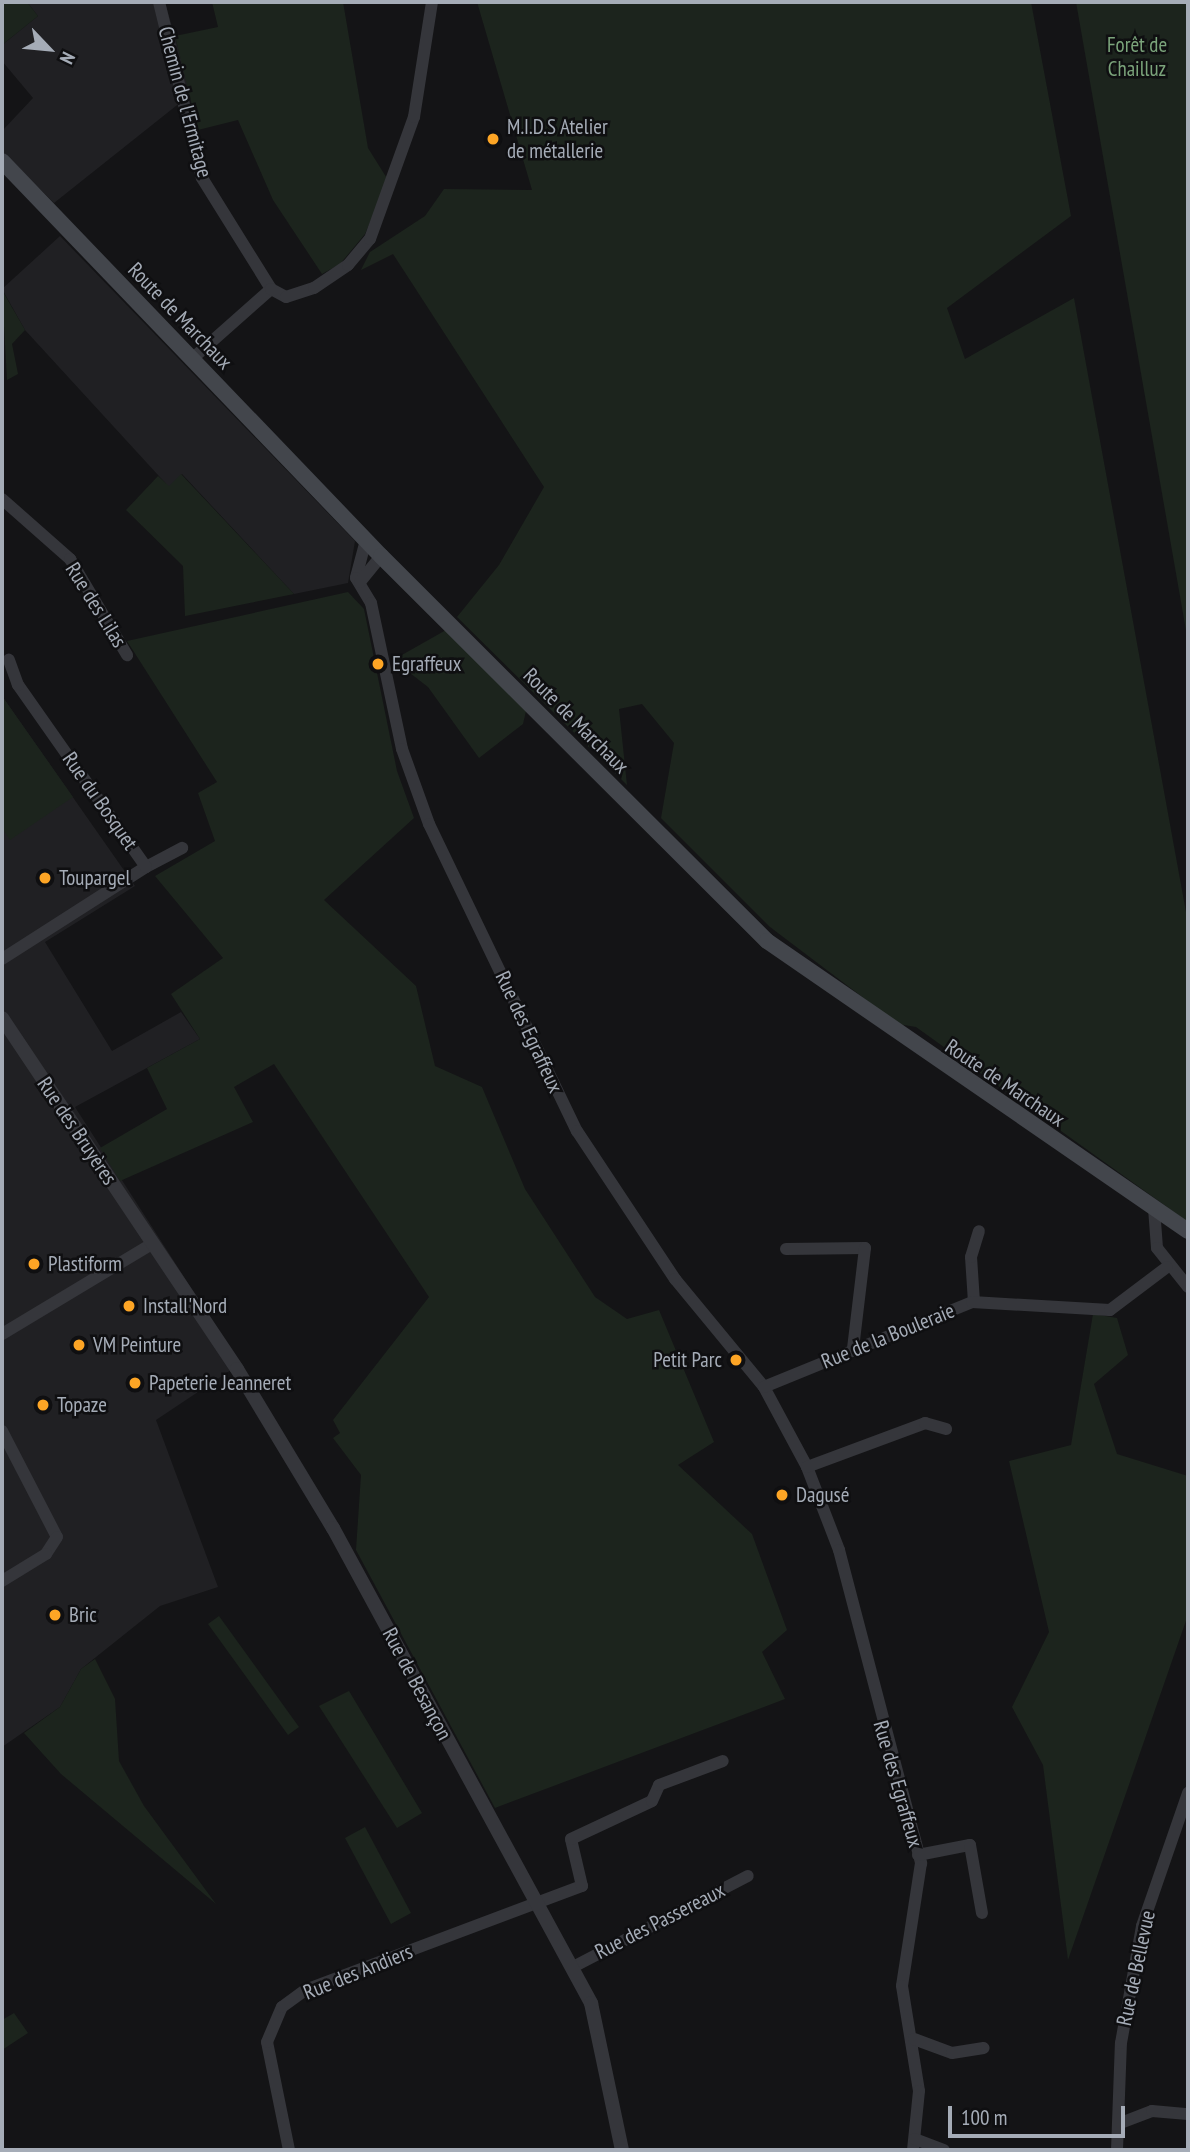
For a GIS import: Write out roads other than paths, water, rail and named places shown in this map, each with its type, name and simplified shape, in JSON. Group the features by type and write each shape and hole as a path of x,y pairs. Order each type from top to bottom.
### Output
{"main road":[{"name":"Route de Marchaux","path":"2,161 381,556 767,941 1188,1231"}],"street":[{"name":"Chemin de l'Ermitage","path":"159,2 202,178 271,289"},
{"path":"193,358 271,289 291,296 348,265 370,239 392,187 416,106 432,2"},
{"name":"Rue des Lilas","path":"2,499 70,559 127,655"},
{"path":"360,582 356,569 366,540"},
{"path":"360,582 381,556"},
{"name":"Rue des Egraffeux","path":"360,582 371,603 413,787 549,1076 577,1131 676,1279 764,1387 807,1466 839,1550 919,1856 902,1986 914,2039 914,2145"},
{"name":"Rue du Bosquet","path":"2,959 146,867 18,685 9,660"},
{"path":"146,867 182,848"},
{"name":"Rue des Bruyères","path":"2,1018 152,1244"},
{"path":"1154,1209 1157,1248 1167,1267 1188,1287"},
{"path":"974,1302 971,1256 979,1231"},
{"path":"2,1334 152,1244"},
{"name":"Rue de Besançon","path":"152,1244 333,1528 573,1967 598,2024 622,2150"},
{"path":"786,1249 865,1248 853,1349"},
{"name":"Rue de la Bouleraie","path":"764,1387 974,1302 1110,1310 1167,1267"},
{"path":"807,1466 925,1423 946,1429"},
{"path":"2,1431 57,1537 46,1553 2,1581"},
{"name":"Rue des Andiers","path":"289,2150 267,2042 282,2007 305,1990 582,1886 571,1839 652,1801 659,1784 723,1761"},
{"name":"Rue de Bellevue","path":"1117,2150 1121,2043 1142,1926 1187,1799"},
{"path":"919,1856 970,1845 982,1913"},
{"name":"Rue des Passereaux","path":"573,1967 748,1876"},
{"path":"914,2039 952,2053 984,2048"},
{"path":"1118,2124 1152,2111 1188,2113"},
{"path":"914,2145 944,2150"}],"place":[{"name":"M.I.D.S Atelier de métallerie","path":"493,139"},
{"name":"Egraffeux","path":"378,664"},
{"name":"Toupargel","path":"45,878"},
{"name":"Plastiform","path":"34,1264"},
{"name":"Install'Nord","path":"129,1306"},
{"name":"VM Peinture","path":"79,1345"},
{"name":"Petit Parc","path":"736,1360"},
{"name":"Papeterie Jeanneret","path":"135,1383"},
{"name":"Topaze","path":"43,1405"},
{"name":"Dagusé","path":"782,1495"},
{"name":"Bric","path":"55,1615"}],"park label":[{"name":"Forêt de Chailluz","path":"1137,57"}]}
